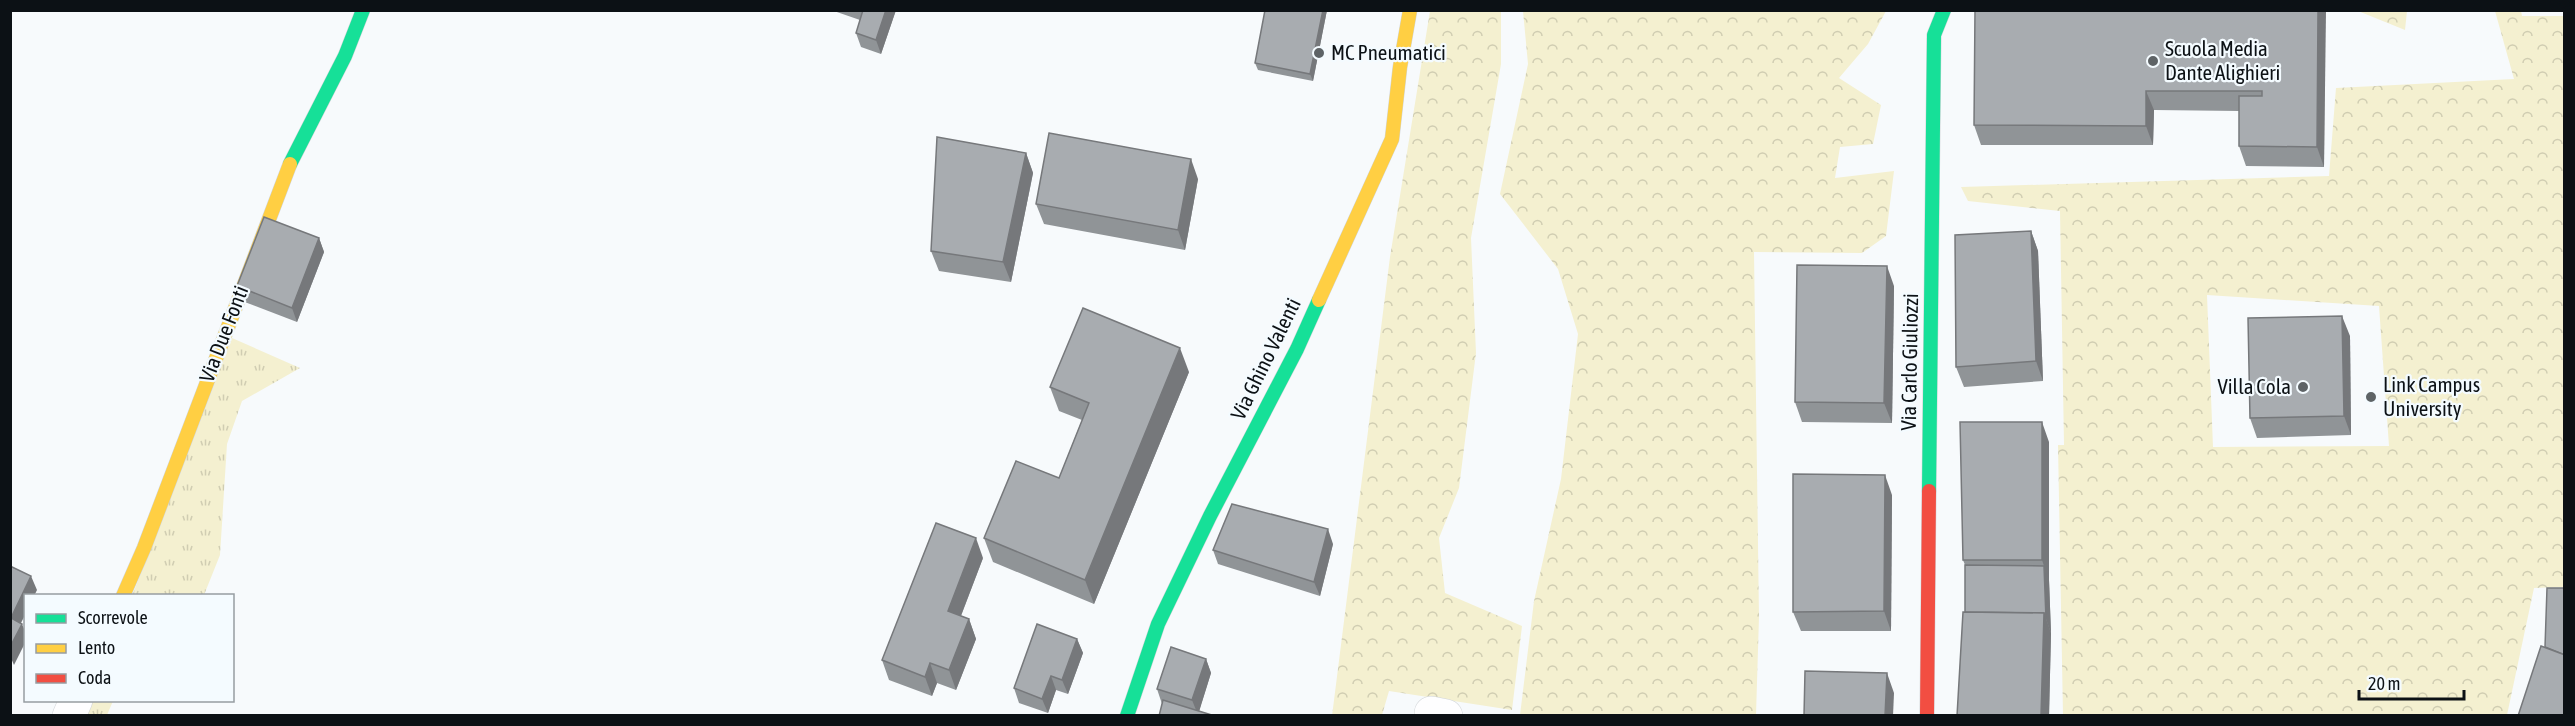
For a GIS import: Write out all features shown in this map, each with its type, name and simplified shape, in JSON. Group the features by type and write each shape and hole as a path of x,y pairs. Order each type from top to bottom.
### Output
{"street":[{"name":"Via Due Fonti","path":"124,594 144,548 283,178 345,56 363,10"},
{"name":"Via Ghino Valenti","path":"1127,716 1158,624 1210,516 1297,349 1392,139 1400,67 1410,10"},
{"name":"Via Carlo Giuliozzi","path":"1927,716 1934,35 1944,10"},
{"path":"69,716 75,702"}],"green space":[{"path":"1430,11 1501,11 1501,64 1471,238 1476,353 1459,488 1439,538 1445,593 1522,626 1512,710 1389,691 1382,715 1332,716 1390,257"},
{"path":"1523,11 1886,11 1868,44 1839,78 1881,105 1873,144 1840,147 1835,178 1894,171 1886,236 1862,253 1754,252 1759,617 1756,715 1520,715 1534,601 1561,479 1578,334 1558,269 1500,194 1528,64"},
{"path":"2358,11 2407,11 2405,30"},
{"path":"2495,11 2521,11 2522,16 2564,16 2564,587 2534,588 2507,715 2063,715 2058,445 2064,445 2060,211 1968,201 1961,187 2329,176 2336,88 2514,79","holes":["2207,295 2379,306 2389,446 2213,447"]},
{"path":"232,338 300,368 242,401 227,444 220,555 204,594 133,594"},
{"path":"87,702 113,702 107,715 81,716"}],"building":[{"path":"863,10 886,10 876,40 856,33"},
{"path":"1265,10 1323,10 1310,74 1255,63"},
{"name":"Scuola Media Dante Alighieri","path":"1975,10 2318,10 2317,147 2239,146 2239,96 2262,96 2262,91 2146,91 2146,126 1974,125"},
{"path":"1049,133 1191,159 1178,230 1036,204"},
{"path":"937,137 1026,153 1003,262 931,251"},
{"path":"264,217 319,238 292,308 237,286"},
{"path":"2031,231 2036,361 1956,367 1955,235"},
{"path":"1797,265 1887,266 1884,403 1795,402"},
{"path":"1083,308 1180,348 1085,580 984,538 1016,461 1059,478 1089,403 1050,387"},
{"name":"Villa Cola","path":"2342,316 2344,416 2250,418 2248,318"},
{"path":"1960,422 2042,422 2042,560 1963,560"},
{"path":"1793,474 1885,475 1884,611 1793,612"},
{"path":"1232,504 1328,529 1314,582 1213,550"},
{"path":"936,523 976,538 948,611 969,619 949,670 930,663 925,677 882,660"},
{"path":"1965,565 2044,566 2046,619 2044,613 1965,612"},
{"path":"10,566 31,576 11,618 22,624 10,647"},
{"path":"2547,588 2565,588 2565,655 2545,647"},
{"path":"1963,612 2044,613 2041,716 1957,716"},
{"path":"1037,624 1077,639 1062,680 1051,676 1042,699 1014,688"},
{"path":"2541,646 2565,655 2565,716 2518,716"},
{"path":"1171,647 1206,659 1192,700 1157,689"},
{"path":"1805,671 1887,673 1885,716 1804,716"},
{"path":"1163,700 1215,716 1159,716"}],"traffic: fast":[{"path":"290,164 345,56 363,10"},
{"path":"1929,491 1934,35 1944,10"},
{"path":"1127,716 1158,624 1210,516 1297,349 1319,300"}],"traffic: slow":[{"path":"1319,300 1392,139 1400,67 1410,10"},
{"path":"124,594 144,548 290,164"}],"traffic: jam":[{"path":"1927,716 1929,491"}],"place":[{"name":"MC Pneumatici","path":"1319,53"},
{"name":"Scuola Media Dante Alighieri","path":"2153,61"},
{"name":"Villa Cola","path":"2303,387"},
{"name":"Link Campus University","path":"2371,397"}]}
